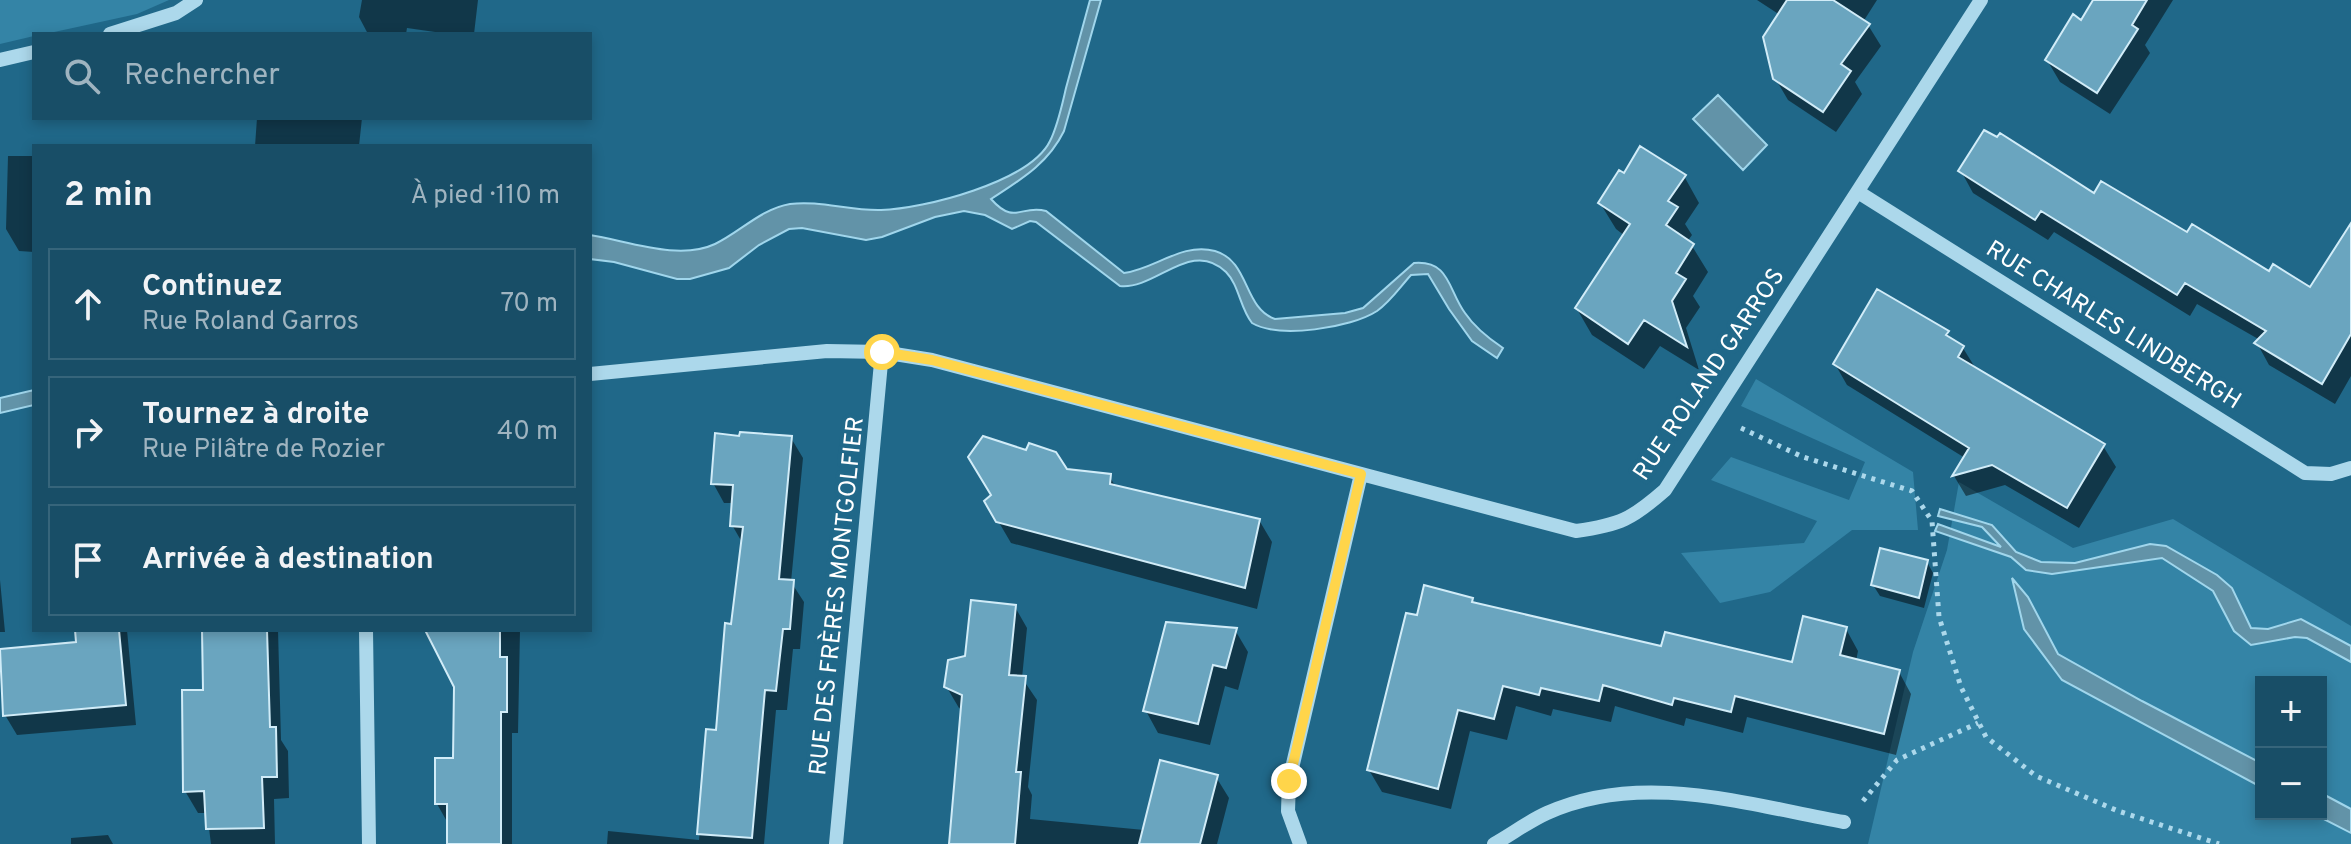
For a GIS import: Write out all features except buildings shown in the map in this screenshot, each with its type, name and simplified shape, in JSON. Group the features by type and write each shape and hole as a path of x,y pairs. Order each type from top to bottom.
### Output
{"street":[{"path":"116,32 176,13 196,0"},
{"name":"RUE ROLAND GARROS","path":"592,374 827,351 882,352 932,360 1576,531 1610,527 1640,512 1665,490 1981,0"},
{"path":"0,60 32,52"},
{"name":"RUE CHARLES LINDBERGH","path":"1858,192 2305,473 2331,474 2351,468"},
{"name":"RUE DES FRÈRES MONTGOLFIER","path":"836,844 882,352"},
{"path":"1300,844 1288,811 1289,781 1361,474"},
{"path":"366,632 369,844"},
{"path":"1494,844 1548,813 1587,800 1646,791 1696,795 1844,822"}],"path":[{"path":"1714,415 1803,457 1912,491 1932,521 1939,617 1961,687 1986,737 2036,776 2118,811 2219,844"},
{"path":"1844,822 1897,760 1978,723"}],"shaded area":[{"path":"0,0 169,0 137,14 54,32 32,32 32,36 0,44"},
{"path":"1090,0 1101,0 1064,131 1042,162 991,199 999,207 1012,213 1046,211 1124,273 1191,250 1215,251 1235,264 1257,305 1275,319 1345,313 1363,308 1414,263 1426,263 1441,271 1469,318 1503,348 1497,358 1472,341 1428,274 1411,275 1377,311 1350,322 1297,331 1264,328 1252,323 1230,277 1213,263 1200,260 1187,263 1147,281 1120,286 1036,222 1030,221 1012,229 985,215 964,211 935,217 866,240 802,228 789,229 759,245 729,268 690,279 677,279 592,259 592,235 653,248 701,249 770,211 790,204 812,203 869,210 900,208 948,199 999,181 1039,156 1050,141"},
{"path":"1718,95 1767,145 1743,170 1693,119"},
{"path":"1756,379 1913,472 1918,530 1852,530 1770,592 1720,603 1681,553 1804,543 1817,521 1711,480 1731,457 1849,500 1865,462 1741,406"},
{"path":"32,390 32,405 0,413 0,398"},
{"path":"1959,482 2073,548 2173,519 2351,626 2351,844 1868,844 1913,652 1947,550"},
{"path":"1940,509 1992,525 2016,552 2041,562 2075,563 2150,544 2166,546 2217,575 2232,588 2251,628 2268,629 2301,619 2351,646 2351,662 2307,638 2295,637 2251,645 2234,631 2213,591 2162,558 2052,574 2026,570 2011,557 1935,531 1938,524 2001,547 1982,527 1938,516"},
{"path":"2012,578 2028,597 2058,654 2255,760 2255,784 2062,680 2024,629"},
{"path":"2327,796 2351,809 2351,833 2326,820"}],"route":[{"path":"882,352 932,360 1361,474 1289,781"}]}
